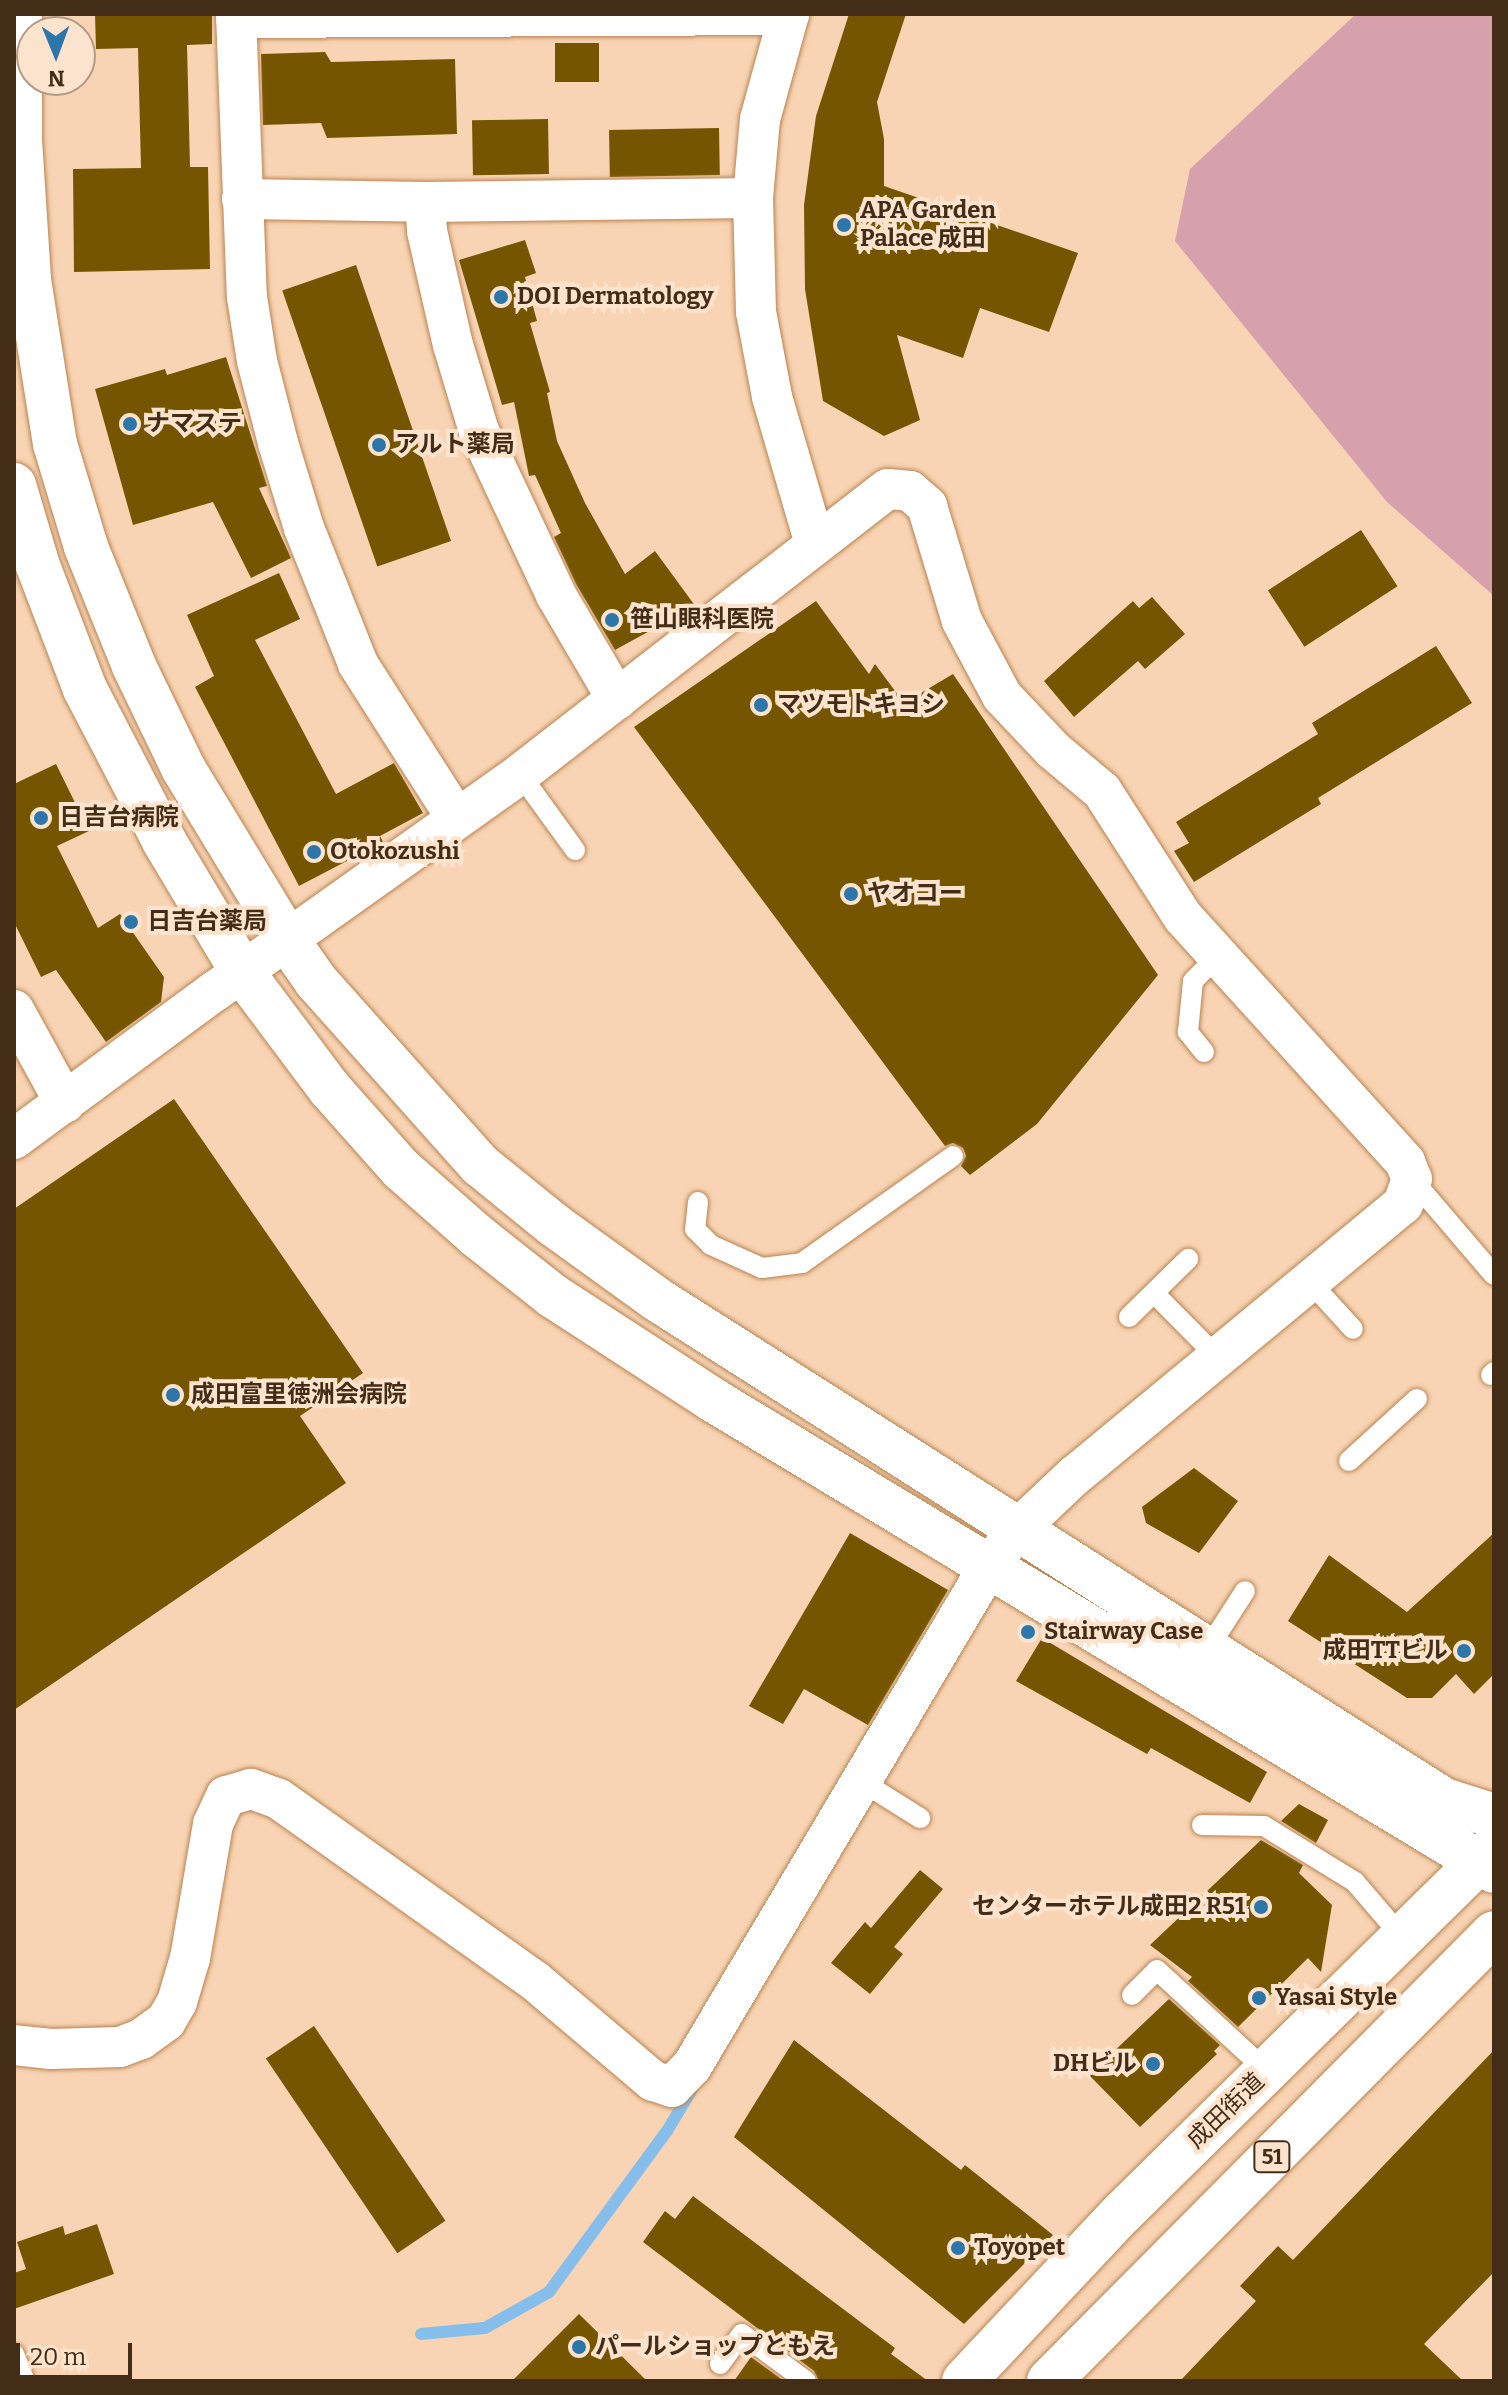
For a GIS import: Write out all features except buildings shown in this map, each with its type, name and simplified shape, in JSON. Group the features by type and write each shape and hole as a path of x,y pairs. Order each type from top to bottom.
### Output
{"main road":[{"path":"20,14 20,140 29,280 55,444 86,547 134,666 183,768 288,941 316,981 480,1165 554,1225 775,1376 1444,1800 1494,1816"},
{"path":"14,485 38,566 85,689 164,841 243,973 349,1111 401,1169 553,1296 700,1391 989,1566 1489,1860"},
{"name":"成田街道","path":"964,2381 1121,2214 1403,1938 1489,1860"},
{"name":"51","path":"1049,2381 1494,1933"}],"street":[{"path":"456,817 358,664 304,528 257,361 247,297 236,16 789,15 760,119 753,198 756,312 772,397 815,544"},
{"path":"242,199 425,202 753,198"},
{"path":"425,202 427,231 453,345 479,431 549,582 617,699"},
{"path":"14,1139 456,817 520,774 888,489 910,491 927,506 962,621 1002,696 1053,750 1102,791 1183,917 1216,958 1405,1162 1412,1179 1403,1204 1366,1224 1311,1283 1205,1377 1075,1475 1019,1528 989,1566 692,2066 672,2087 662,2087 653,2081 535,1981 279,1799 251,1789 226,1796 213,1824 190,1958 177,2002 166,2021 141,2039 120,2047 51,2049 14,2045"},
{"path":"14,1010 65,1103"}],"lane":[{"path":"520,774 575,850"},
{"path":"1204,1052 1188,1032 1193,981 1216,958"},
{"path":"698,1202 695,1229 711,1245 762,1268 802,1263 953,1156"},
{"path":"1412,1179 1494,1275"},
{"path":"1129,1317 1188,1259"},
{"path":"1311,1283 1353,1329"},
{"path":"1154,1293 1205,1377"},
{"path":"1349,1461 1417,1399"},
{"path":"1207,1650 1245,1591"},
{"path":"861,1781 920,1818"},
{"path":"1202,1825 1264,1826 1355,1882 1403,1938"},
{"path":"1132,1995 1157,1970 1267,2071"},
{"path":"720,2364 742,2334 806,2381"},
{"path":"14,2354 25,2381"}],"shaded area":[{"path":"1356,14 1494,14 1494,596 1387,502 1175,241 1190,169"}],"waterway":[{"path":"421,2334 485,2328 549,2292 667,2131 691,2091"}],"place":[{"name":"APA Garden Palace 成田","path":"844,225"},
{"name":"DOI Dermatology","path":"501,297"},
{"name":"ナマステ","path":"130,424"},
{"name":"アルト薬局","path":"379,445"},
{"name":"笹山眼科医院","path":"612,620"},
{"name":"マツモトキヨシ","path":"761,705"},
{"name":"日吉台病院","path":"41,818"},
{"name":"Otokozushi","path":"314,852"},
{"name":"ヤオコー","path":"851,894"},
{"name":"日吉台薬局","path":"131,922"},
{"name":"成田富里徳洲会病院","path":"173,1395"},
{"name":"Stairway Case","path":"1028,1632"},
{"name":"成田TTビル","path":"1464,1651"},
{"name":"センターホテル成田2 R51","path":"1261,1907"},
{"name":"Yasai Style","path":"1259,1998"},
{"name":"DHビル","path":"1153,2064"},
{"name":"Toyopet","path":"958,2248"},
{"name":"パールショップともえ","path":"579,2347"}]}
